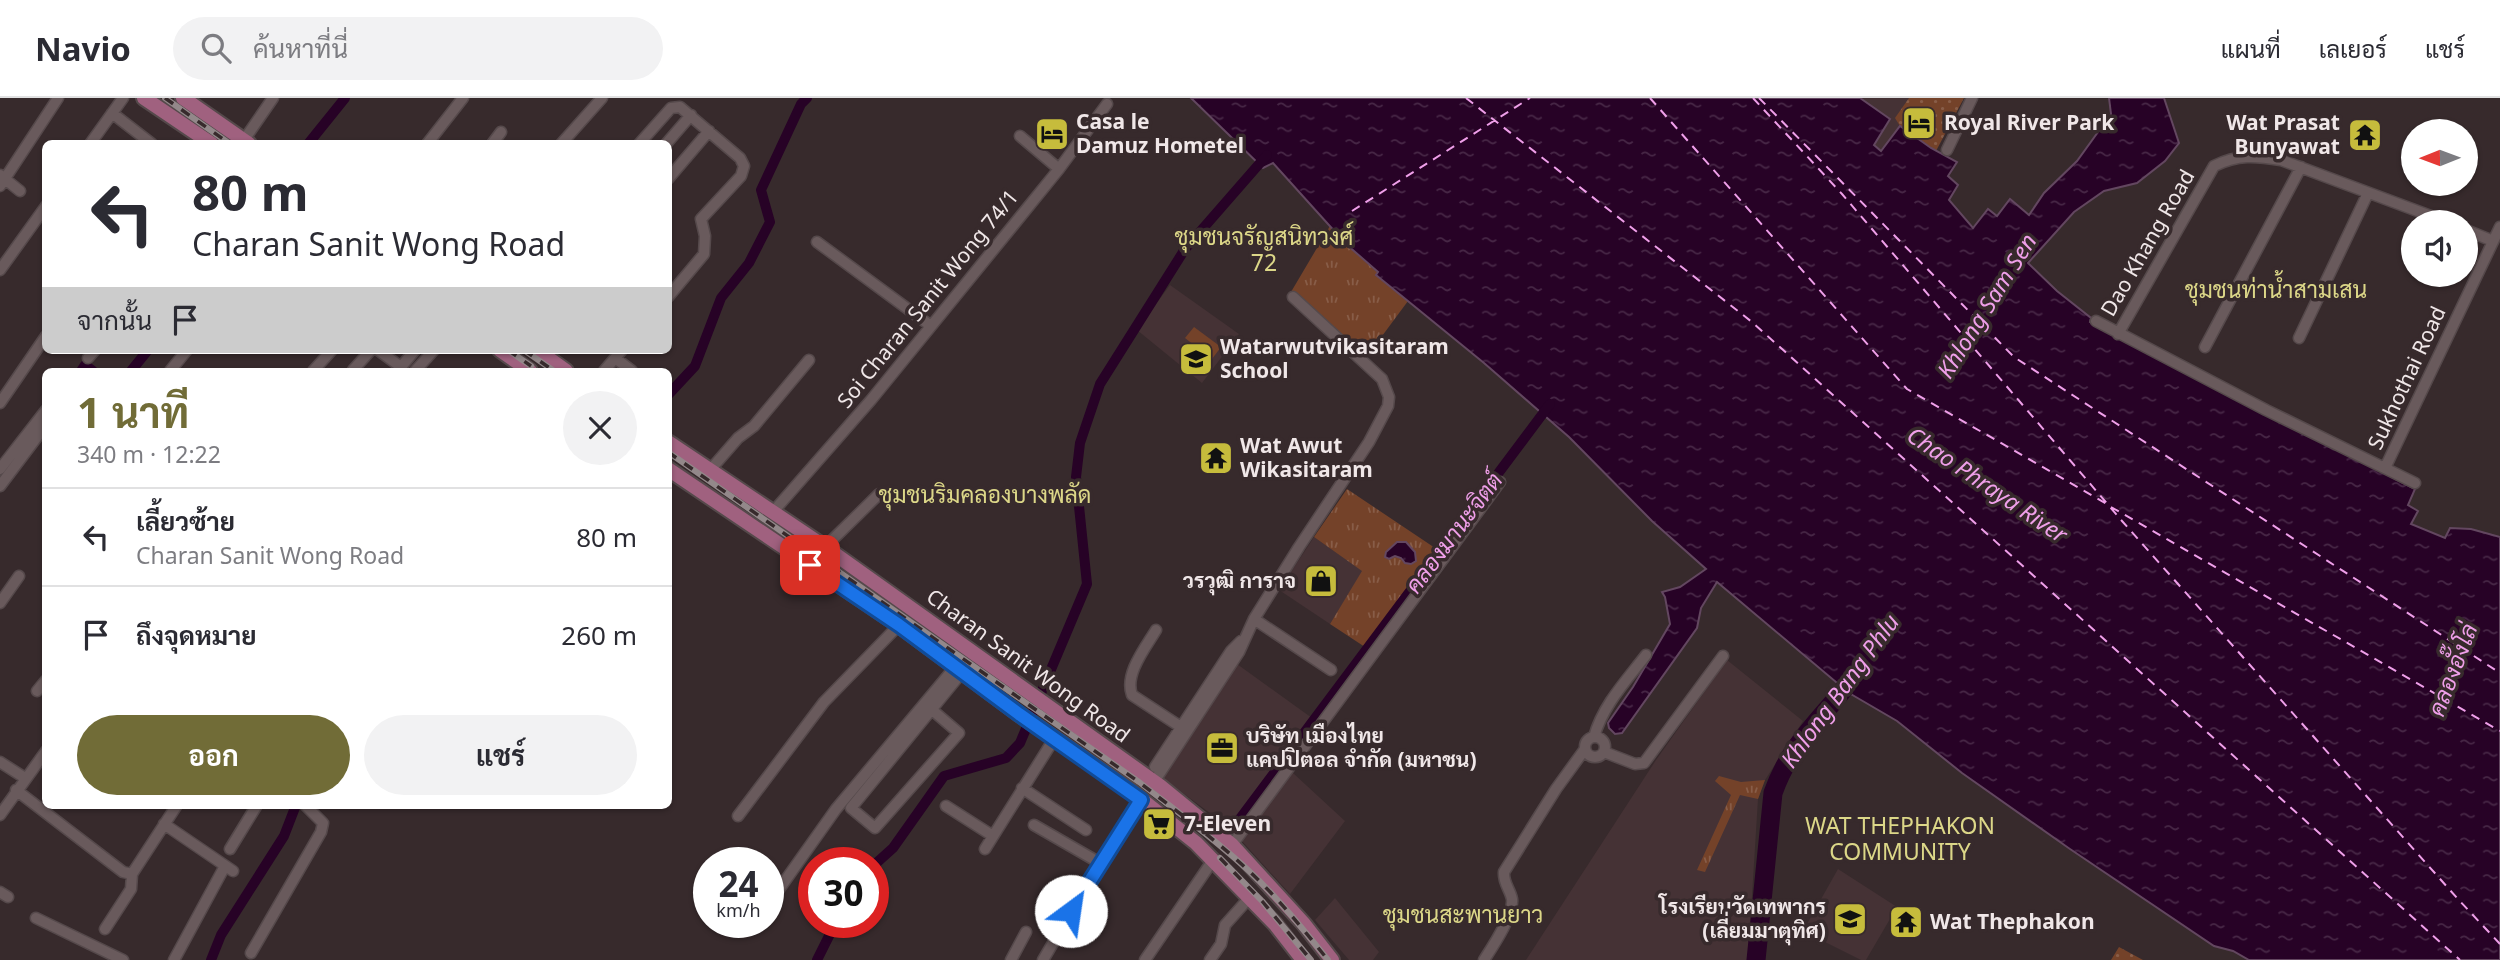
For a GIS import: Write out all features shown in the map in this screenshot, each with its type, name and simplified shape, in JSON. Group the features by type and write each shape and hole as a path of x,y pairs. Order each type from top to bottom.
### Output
{"main road":[{"path":"144,98 206,140"},
{"path":"183,98 243,140"},
{"path":"506,354 526,368"},
{"path":"543,354 562,368"},
{"name":"Charan Sanit Wong Road","path":"672,445 825,547 1151,780 1232,845 1304,924 1332,960"},
{"name":"Charan Sanit Wong Road","path":"672,472 899,625 1188,836 1250,897 1303,960"},
{"path":"866,603 879,585"}],"street":[{"path":"20,191 2,180 58,98"},
{"path":"93,140 123,98"},
{"path":"247,140 273,98"},
{"path":"430,140 463,98"},
{"path":"564,140 601,98"},
{"path":"1947,150 1972,98"},
{"name":"Soi Charan Sanit Wong 74/1","path":"772,513 853,422 1059,169 1107,104"},
{"path":"643,140 671,108 680,107 740,158 744,166 743,172 701,219 705,236 704,254 672,292"},
{"path":"112,113 147,140"},
{"path":"669,140 691,115"},
{"path":"672,174 709,131"},
{"path":"495,140 501,132"},
{"path":"1020,136 1059,169"},
{"name":"Dao Khang Road","path":"2118,334 2214,166 2234,158 2255,156 2281,160 2414,210"},
{"path":"2205,347 2301,167"},
{"path":"2299,338 2368,193"},
{"path":"0,270 42,214"},
{"name":"Sukhothai Road","path":"2385,468 2500,228"},
{"path":"2478,235 2493,241"},
{"path":"817,243 931,326"},
{"path":"1151,780 1239,652 1254,619 1370,442 1388,406 1389,397 1382,379 1293,297"},
{"path":"2096,321 2266,411 2415,483"},
{"path":"0,403 42,342"},
{"path":"172,368 184,354"},
{"path":"316,368 328,354"},
{"path":"355,368 367,354"},
{"path":"383,354 401,367 412,354"},
{"path":"418,368 430,354"},
{"path":"607,368 619,354 630,368"},
{"path":"710,469 738,438 754,426 810,360"},
{"path":"0,469 42,415"},
{"path":"0,486 42,430"},
{"path":"1232,845 1500,482"},
{"path":"825,547 879,494"},
{"path":"0,603 19,576"},
{"path":"1254,619 1331,670"},
{"path":"738,816 824,702 899,625"},
{"path":"1156,630 1132,673 1129,688 1132,695 1184,729"},
{"path":"1484,960 1498,939 1511,908 1512,900 1504,882 1504,872 1585,748 1586,742 1594,737 1598,720 1606,707 1646,655"},
{"path":"1585,748 1593,757 1604,752 1635,764 1644,763 1723,656"},
{"path":"931,709 959,733 875,828 851,808 960,669"},
{"path":"784,882 836,808 960,669"},
{"path":"37,691 42,685"},
{"path":"1594,737 1602,740 1604,752"},
{"path":"985,849 1054,739"},
{"path":"0,815 42,756"},
{"path":"0,762 24,778"},
{"path":"1021,788 1086,830"},
{"path":"16,790 123,872 132,874"},
{"path":"1043,960 1141,800"},
{"path":"946,806 993,836"},
{"path":"105,929 131,889 132,874 174,809"},
{"path":"230,849 255,809"},
{"path":"251,953 321,832 323,823 309,809"},
{"path":"164,824 229,868 174,960"},
{"path":"1034,825 1100,863"},
{"path":"1145,960 1213,860"},
{"path":"1210,960 1221,944 1225,925 1250,897"},
{"path":"36,918 122,960"},
{"path":"1010,960 1026,932"}],"shaded area":[{"path":"1860,98 1964,98 1900,126 1881,152 1873,145 1890,119"},
{"name":"Watarwutvikasitaram School","path":"1170,285 1239,334 1202,383 1137,330"},
{"name":"วรวุฒิ การาจ","path":"1314,537 1363,571 1330,624 1279,590"},
{"path":"1727,660 1803,721 1765,780 1758,799 1748,960 1526,960 1656,760"},
{"path":"1237,664 1312,718 1280,761 1345,821 1290,894 1230,828 1160,776"},
{"name":"โรงเรียนวัดเทพากร (เลี่ยมมาตุทิศ)","path":"1838,869 1897,907 1866,960 1803,931"},
{"path":"1335,898 1379,952 1373,960 1349,960 1315,920"}],"green space":[{"name":"Royal River Park","path":"1909,98 1964,98 1936,151 1900,126 1895,118"},
{"path":"1330,226 1378,273 1376,275 1408,301 1365,359 1291,292"},
{"path":"1194,327 1221,347 1212,359 1185,338"},
{"path":"1347,489 1438,550 1365,647 1330,624 1362,571 1314,537"},
{"path":"1719,776 1741,782 1765,780 1758,799 1740,795 1705,872 1697,870 1731,795 1715,781"},
{"path":"2119,947 2143,960 2111,960"}],"water":[{"path":"1191,98 1860,98 1890,119 1874,145 1881,151 1900,126 1957,162 1948,176 1958,185 1949,200 1973,228 1988,209 1997,216 2010,199 2029,215 2044,193 2077,161 2111,114 2109,98 2164,98 2179,143 2165,161 2137,183 2104,191 2074,212 2028,263 2091,318 2090,322 2415,489 2408,505 2418,511 2411,524 2445,538 2450,528 2471,529 2500,537 2500,960 2249,960 2233,951 2214,946 1962,773 1897,721 1849,693 1717,582 1701,608 1697,628 1622,733 1615,734 1608,723 1670,624 1662,592 1680,587 1706,569 1652,521 1569,437 1376,275 1378,272 1346,244 1273,163 1263,168"},
{"path":"1397,542 1406,542 1415,552 1416,561 1411,564 1395,556 1389,559 1385,557 1386,552"}],"waterway":[{"path":"311,140 345,98"},
{"path":"672,391 695,366 721,298 749,263 770,222 761,190 801,104 807,98"},
{"path":"889,852 944,776 1006,758 1020,743 1087,584 1076,477 1080,443 1100,384 1185,249 1267,155"},
{"path":"133,368 145,354"},
{"path":"83,368 85,365 89,368"},
{"name":"คลองมานะจิตต์","path":"1233,828 1550,404"},
{"name":"Khlong Bang Phlu","path":"1756,960 1773,793 1790,757 1858,670"},
{"path":"211,960 221,935 284,836 294,809"},
{"path":"817,960 828,938"}],"ferry route":[{"path":"1466,98 1752,322 2460,960"},
{"path":"1352,211 1530,98"},
{"path":"1650,98 1907,389 2107,504"},
{"path":"1753,98 1842,194 2122,521 2500,944"},
{"path":"1759,98 2014,357 2500,673"},
{"path":"2111,507 2500,731"}],"railway":[{"path":"165,98 224,140"},
{"path":"514,354 531,366"},
{"path":"530,354 550,368"},
{"path":"672,455 1139,782 1249,871 1300,925 1328,960"},
{"path":"1220,858 1262,901 1311,960"}],"place":[{"name":"Royal River Park","path":"1919,123"},
{"name":"Casa le Damuz Hometel","path":"1052,134"},
{"name":"Wat Prasat Bunyawat","path":"2365,135"},
{"name":"Watarwutvikasitaram School","path":"1196,359"},
{"name":"Wat Awut Wikasitaram","path":"1216,458"},
{"name":"วรวุฒิ การาจ","path":"1321,581"},
{"name":"บริษัท เมืองไทย แคปปิตอล จำกัด (มหาชน)","path":"1222,748"},
{"name":"7-Eleven","path":"1159,824"},
{"name":"โรงเรียนวัดเทพากร (เลี่ยมมาตุทิศ)","path":"1850,919"},
{"name":"Wat Thephakon","path":"1906,922"}],"district":[{"name":"ชุมชนจรัญสนิทวงศ์ 72","path":"1264,250"},
{"name":"ชุมชนท่าน้ำสามเสน","path":"2276,290"},
{"name":"ชุมชนริมคลองบางพลัด","path":"985,495"},
{"name":"WAT THEPHAKON COMMUNITY","path":"1900,839"},
{"name":"ชุมชนสะพานยาว","path":"1463,915"}],"route":[{"path":"810,565 899,625 1141,800 1071,911"}],"water label":[{"name":"Khlong Sam Sen","path":"1987,306"},
{"name":"Chao Phraya River","path":"1987,485"},
{"name":"คลองอั๊งโล่","path":"2453,670"}]}
